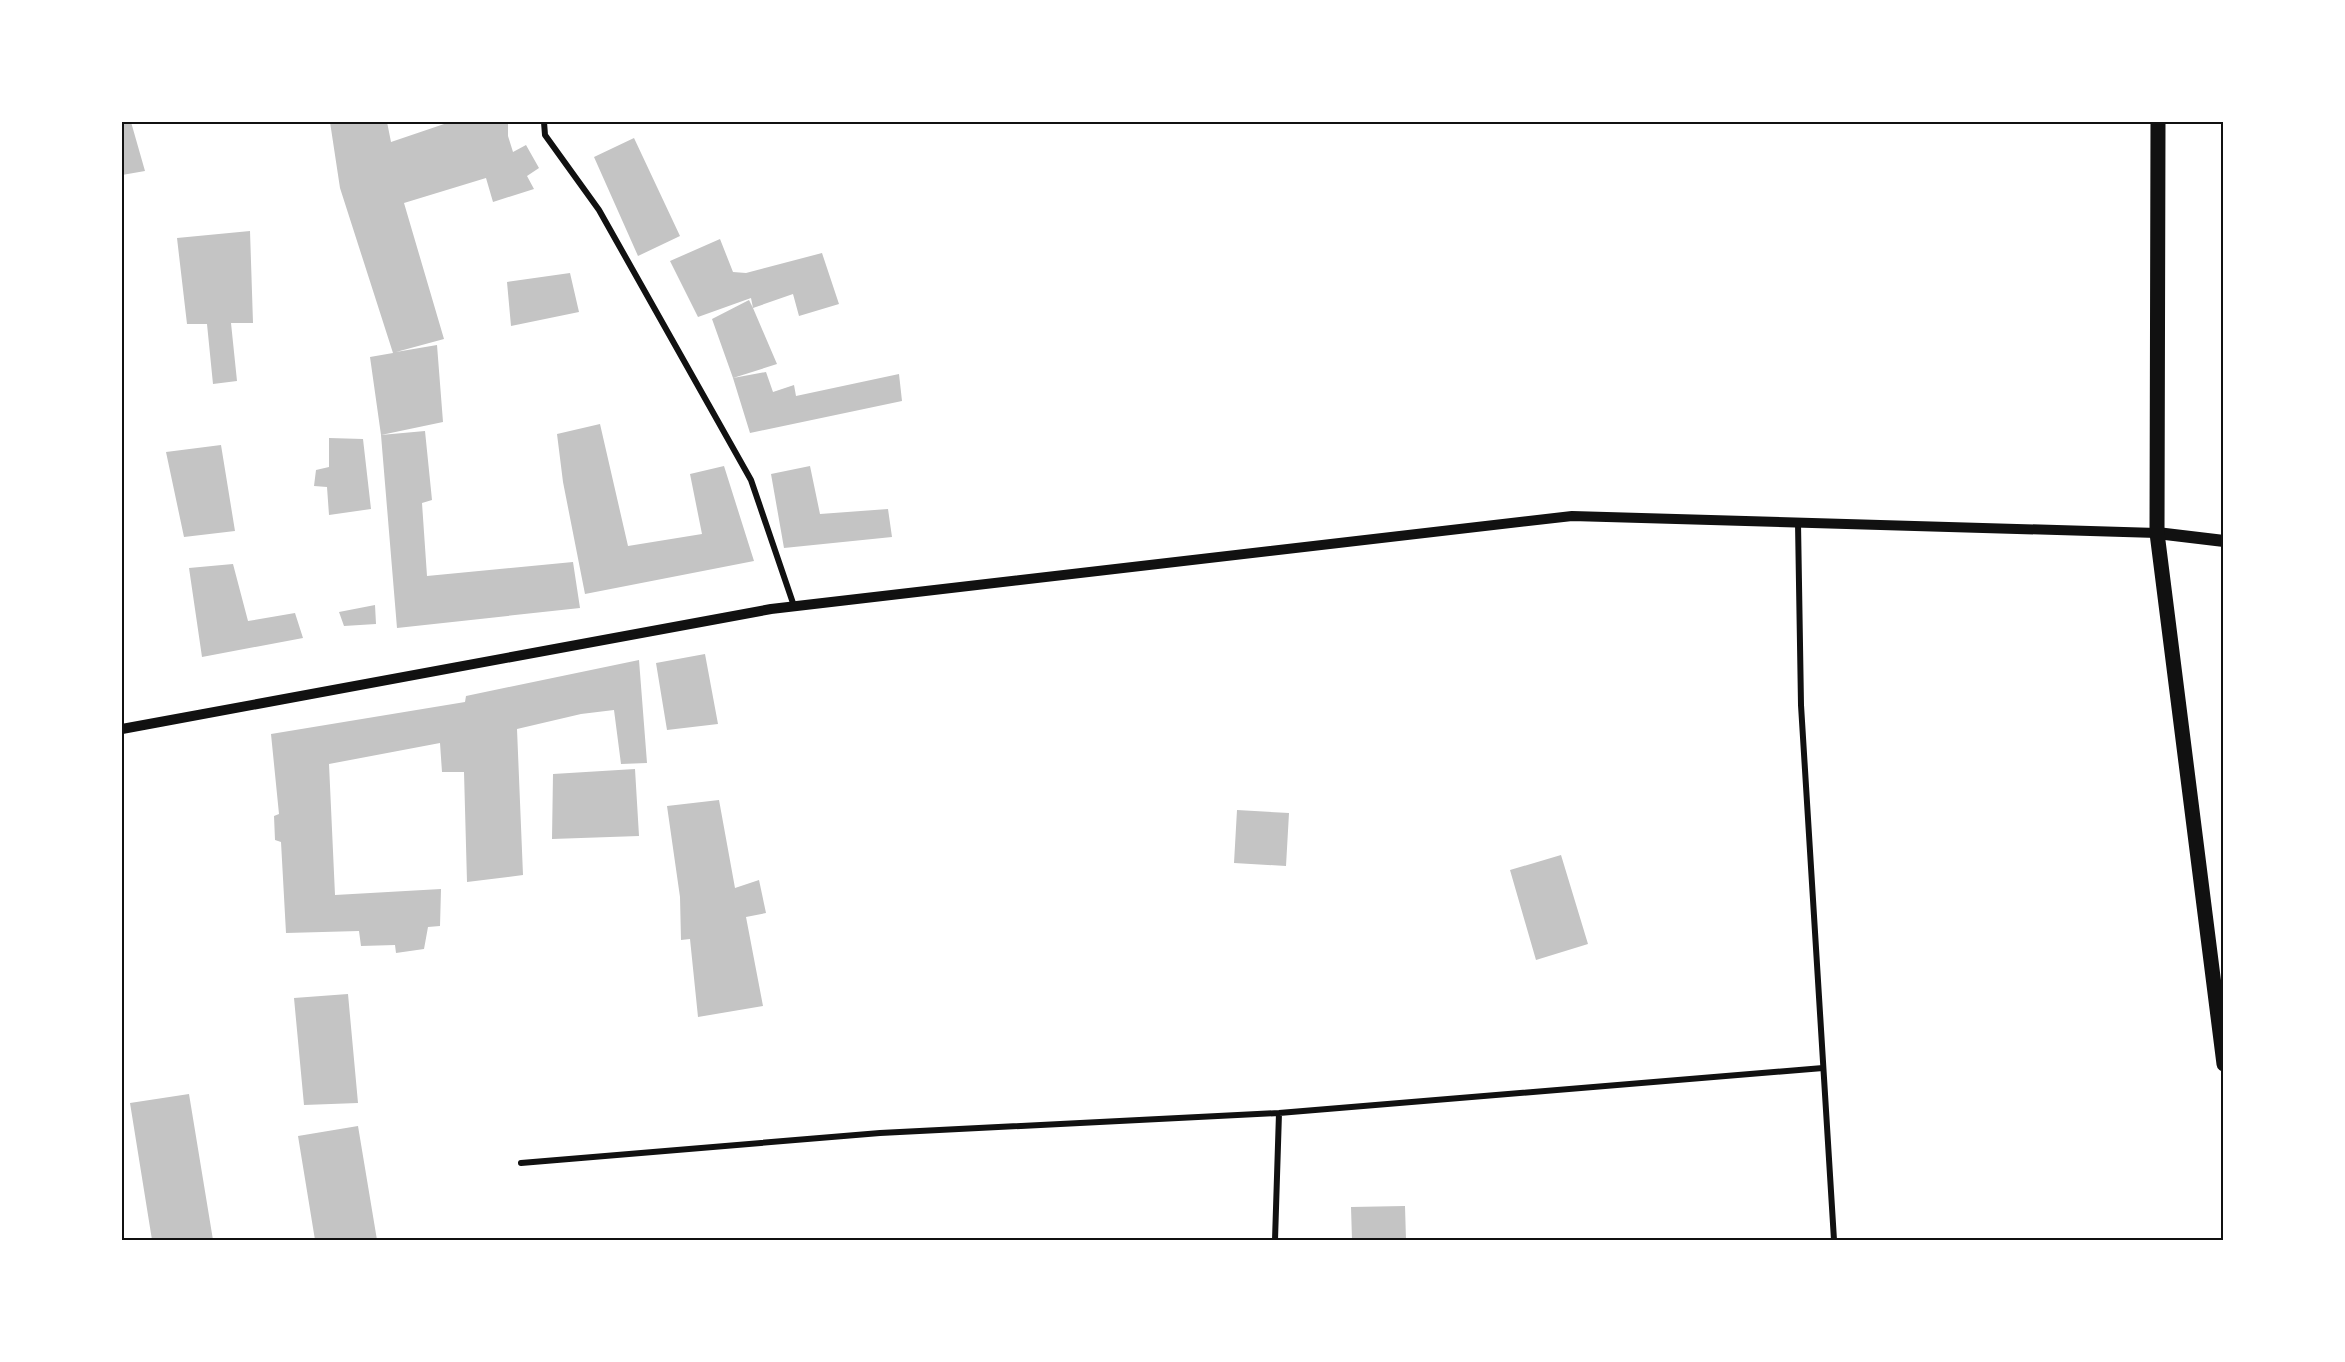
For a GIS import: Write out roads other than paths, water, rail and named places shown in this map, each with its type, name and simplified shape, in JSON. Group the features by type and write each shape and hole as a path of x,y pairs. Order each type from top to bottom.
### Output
{"main road":[{"path":"2158,122 2157,533 2223,1064"},
{"path":"2157,533 2223,541"}],"street":[{"path":"544,122 545,135 599,210 751,480 794,606"},
{"path":"122,729 794,606 1572,516 2157,533"},
{"path":"1798,523 1801,705 1834,1240"},
{"path":"521,1163 880,1133 1279,1113 1823,1068"},
{"path":"1275,1240 1279,1113"}]}
